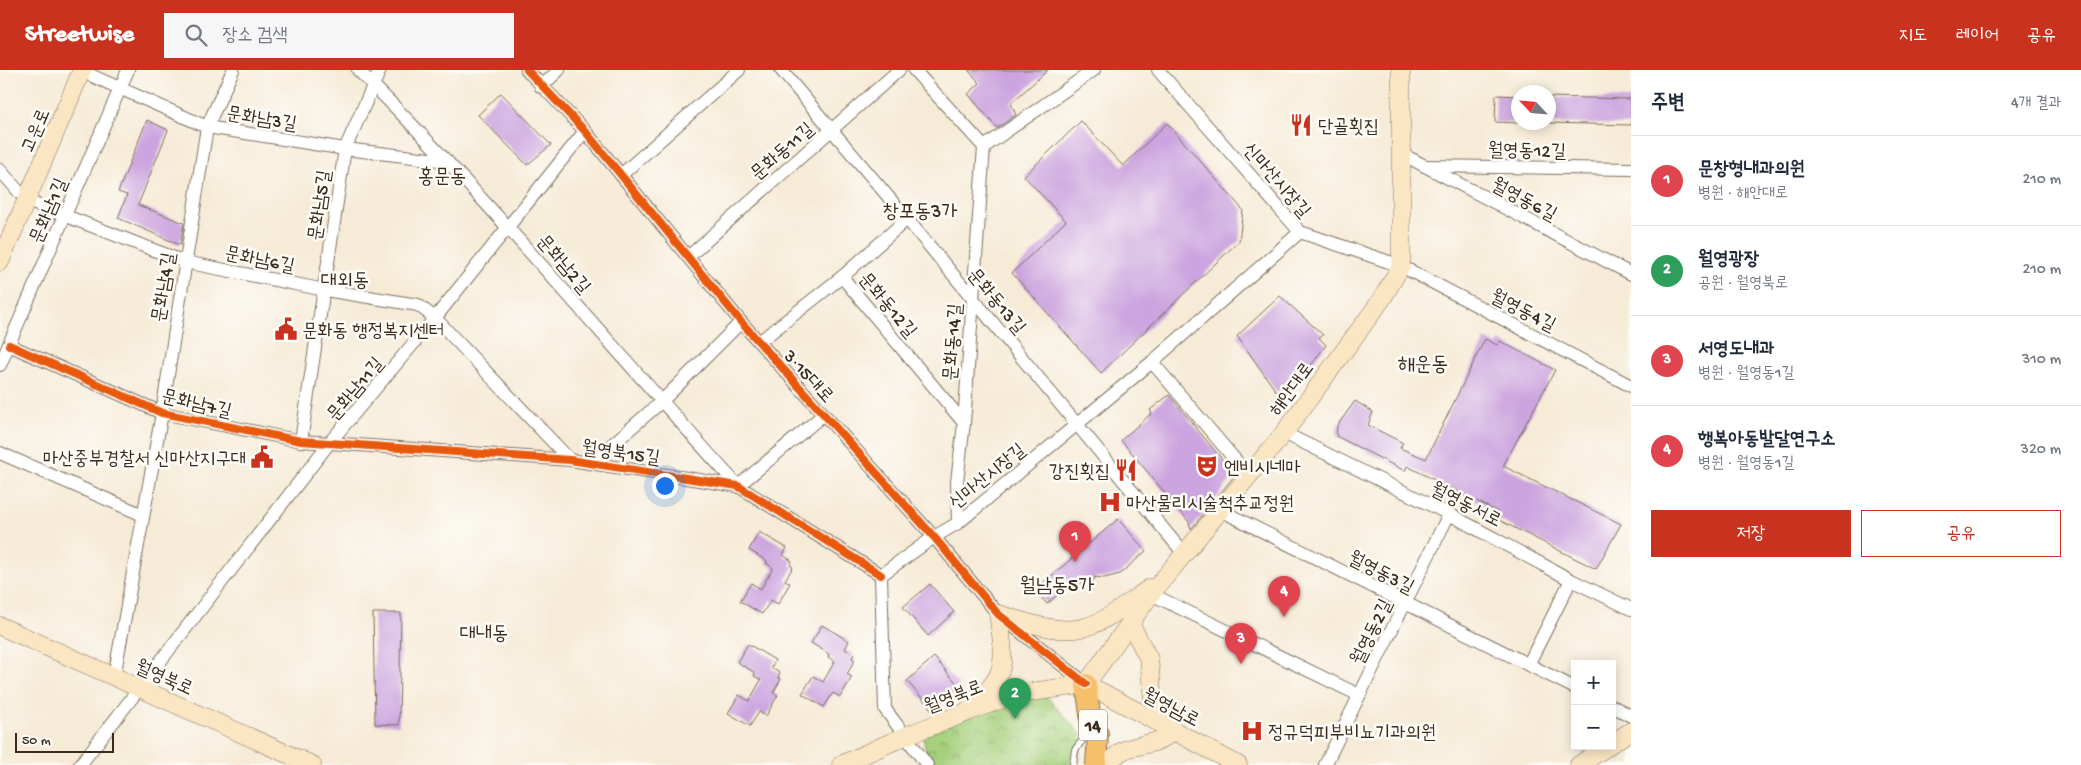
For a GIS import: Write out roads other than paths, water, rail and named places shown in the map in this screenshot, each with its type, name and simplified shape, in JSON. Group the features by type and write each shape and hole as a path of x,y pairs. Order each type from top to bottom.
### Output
{"main road":[{"name":"해안대로","path":"1086,684 1151,594 1284,433 1382,299 1401,266 1401,70"},
{"name":"고운로","path":"0,262 81,71"},
{"path":"965,713 1001,675 1003,648 998,614 1051,628 1082,628 1113,614 1168,575"},
{"path":"1108,765 1112,759 1125,749 1156,742 1168,728 1153,700 1149,659 1130,623"},
{"name":"월영북로","path":"0,626 138,688 287,760 312,765"},
{"name":"월영북로","path":"841,765 905,736 1012,695 1086,684"},
{"name":"월영남로","path":"1086,684 1238,765"},
{"name":"14","path":"1084,765 1088,729 1086,684"},
{"name":"14","path":"1088,729 1098,734 1096,765"},
{"path":"1616,741 1631,731"},
{"path":"1579,765 1602,750"}],"street":[{"name":"문화남1길","path":"0,364 128,70"},
{"name":"문화남4길","path":"114,677 162,413 207,127 233,70"},
{"name":"문화남2길","path":"358,70 508,226 661,402 738,486"},
{"name":"문화남5길","path":"301,441 346,149 380,70"},
{"name":"3·15대로","path":"527,70 541,87 585,131 741,322 934,537 998,614 1086,684"},
{"path":"541,87 558,70"},
{"path":"621,174 739,70"},
{"name":"문화동13길","path":"781,70 907,218 1185,555"},
{"name":"문화동11길","path":"688,257 899,70"},
{"path":"914,70 984,147 1094,70"},
{"name":"신마산시장길","path":"881,575 934,537 958,523 1152,362 1300,232 1158,70"},
{"name":"문화남3길","path":"81,71 207,127 346,149 447,161"},
{"name":"문화남11길","path":"80,765 330,442 435,318 585,131"},
{"name":"문화동14길","path":"958,523 957,482 964,422 984,147"},
{"name":"월영동6길","path":"1402,154 1631,274"},
{"name":"월영동12길","path":"1423,166 1631,169"},
{"path":"0,170 27,201"},
{"name":"문화남6길","path":"27,201 185,262 325,290 418,305 435,318 570,460"},
{"name":"문화동12길","path":"907,218 842,276 964,422"},
{"name":"월영동4길","path":"1300,232 1401,266 1631,386"},
{"path":"759,342 842,276"},
{"path":"592,462 661,402 741,322"},
{"name":"문화남7길","path":"9,345 162,413 301,441 330,442"},
{"path":"1152,362 1248,476"},
{"path":"738,486 823,415"},
{"name":"월영동서로","path":"1284,433 1449,514 1571,580 1631,609"},
{"name":"월영북15길","path":"330,442 592,462 738,486 881,575"},
{"path":"0,453 143,515"},
{"name":"월영동3길","path":"1220,510 1571,686"},
{"name":"월영동2길","path":"1325,765 1449,514"},
{"path":"881,575 885,709 927,765"},
{"path":"1528,665 1571,580"},
{"path":"1151,594 1359,696"},
{"path":"1616,708 1631,716"}],"lane":[{"path":"1073,765 1075,750 1088,729"}],"place":[{"name":"단골횟집","path":"1301,125"},
{"name":"문화동 행정복지센터","path":"286,329"},
{"name":"마산중부경찰서 신마산지구대","path":"262,457"},
{"name":"엔비시네마","path":"1207,466"},
{"name":"강진횟집","path":"1126,470"},
{"name":"마산물리시술척추교정원","path":"1110,502"},
{"name":"문창형내과의원","path":"1075,562"},
{"name":"행복아동발달연구소","path":"1284,617"},
{"name":"서영도내과","path":"1241,664"},
{"name":"월영광장","path":"1015,719"},
{"name":"정규덕피부비뇨기과의원","path":"1252,731"}],"district":[{"name":"홍문동","path":"442,175"},
{"name":"창포동3가","path":"920,210"},
{"name":"대외동","path":"345,279"},
{"name":"해운동","path":"1423,363"},
{"name":"월남동5가","path":"1057,584"},
{"name":"대내동","path":"484,632"}]}
